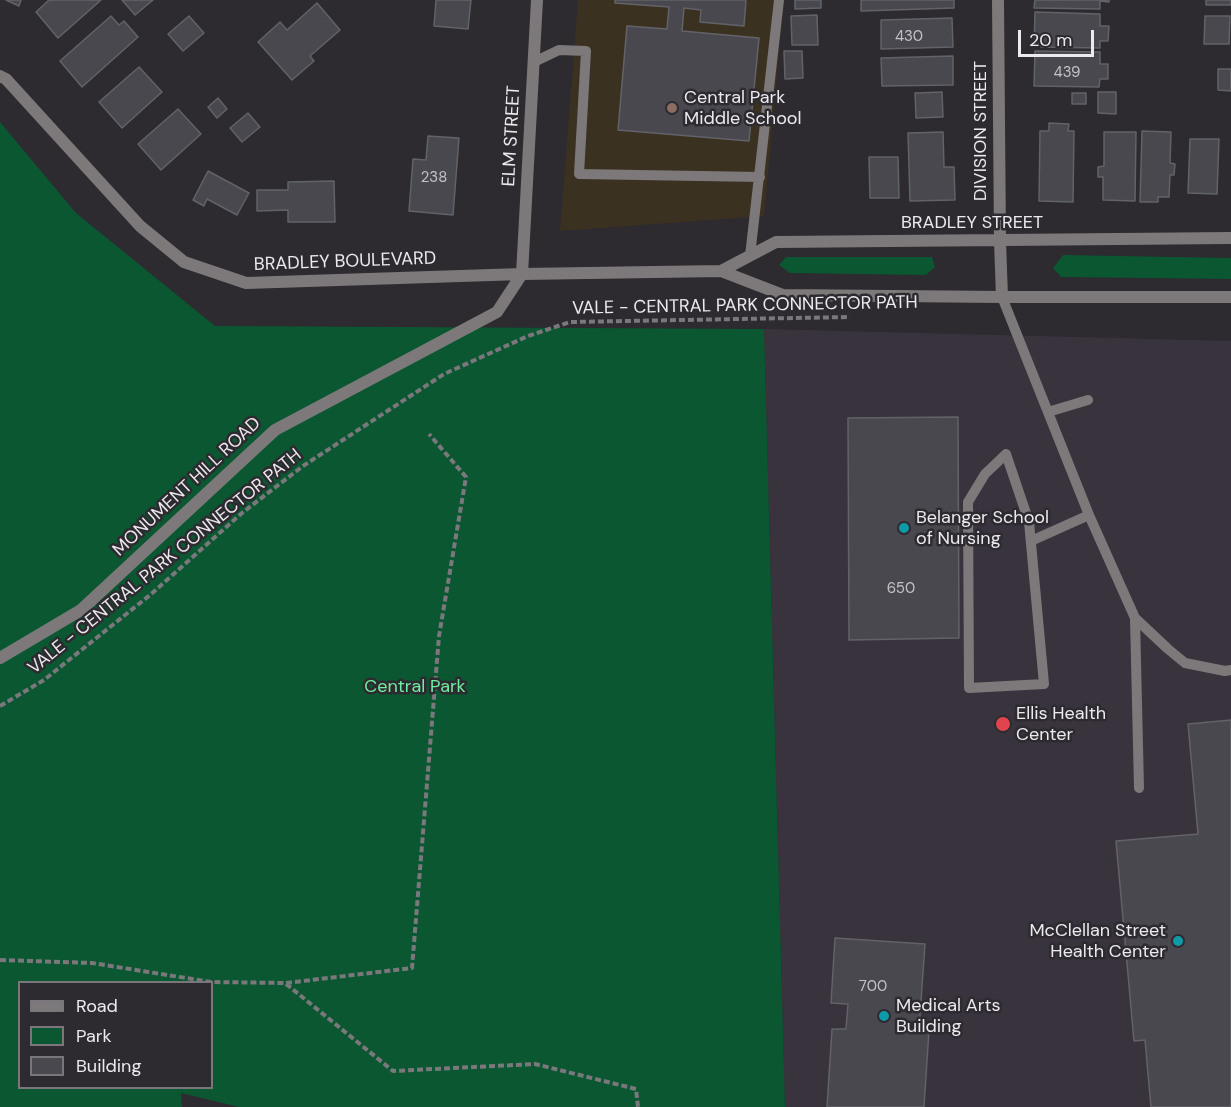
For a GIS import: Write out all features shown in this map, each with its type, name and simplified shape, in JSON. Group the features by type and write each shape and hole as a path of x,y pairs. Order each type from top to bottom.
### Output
{"street":[{"name":"ELM STREET","path":"522,274 537,0"},
{"name":"DIVISION STREET","path":"998,0 1002,297"},
{"name":"BRADLEY BOULEVARD","path":"0,76 140,226 184,262 246,283 522,274"},
{"name":"BRADLEY STREET","path":"721,271 776,242 1231,238"},
{"name":"BRADLEY STREET","path":"522,274 721,271 783,295 1231,297"},
{"name":"MONUMENT HILL ROAD","path":"0,657 81,610 275,430 496,312 522,274"}],"lane":[{"path":"750,256 779,0"},
{"path":"534,62 559,50 586,51 579,174 760,177"},
{"path":"1002,297 1089,515 1135,618 1139,788"},
{"path":"1048,412 1088,400"},
{"path":"1006,454 1029,522 1031,541 1044,684 969,688 968,502 985,474 1006,454"},
{"path":"1031,541 1089,515"},
{"path":"1135,618 1185,663 1225,671 1231,670"}],"path":[{"name":"VALE - CENTRAL PARK CONNECTOR PATH","path":"0,706 44,680 150,595 242,513 303,466 444,374 528,336 570,322 854,317"},
{"path":"213,982 285,983 412,968 439,636 466,477 429,434"},
{"path":"0,960 92,963 205,981"},
{"path":"285,983 393,1071 535,1064 636,1089 638,1107"}],"shaded area":[{"name":"Central Park Middle School","path":"578,0 784,0 764,216 560,231"},
{"name":"Ellis Health Center","path":"764,329 1231,341 1231,1107 785,1107"}],"green space":[{"name":"Central Park","path":"0,122 76,213 215,326 764,329 785,1107 239,1107 181,1093 182,1107 0,1107"},
{"path":"1063,255 1231,258 1231,279 1061,277 1053,268"},
{"path":"786,257 932,257 935,267 926,275 790,273 779,265"}],"building":[{"path":"6,0 21,0 19,6"},
{"path":"49,0 101,0 58,38 36,12"},
{"path":"122,0 153,0 135,15"},
{"path":"436,0 471,0 468,29 434,26"},
{"path":"615,0 746,0 744,26 700,22 701,10 684,8 682,31 759,38 749,141 618,130 627,26 667,29 669,7 615,3"},
{"path":"795,0 821,0 821,8 795,9"},
{"path":"861,0 954,0 954,8 861,11"},
{"path":"1035,0 1109,0 1109,2 1100,1 1100,9 1034,8"},
{"path":"1206,0 1231,0 1231,5 1206,5"},
{"path":"317,3 340,30 310,56 314,61 292,80 258,42 280,22 287,30"},
{"path":"1035,12 1100,14 1100,26 1109,26 1108,41 1100,41 1100,48 1034,47"},
{"path":"817,15 818,45 792,45 791,16"},
{"path":"111,16 119,25 124,21 138,37 82,87 60,61"},
{"path":"189,16 204,33 183,51 168,34"},
{"path":"1205,16 1230,16 1229,44 1204,44"},
{"path":"952,18 953,47 881,49 881,20"},
{"path":"784,51 802,51 803,78 785,79"},
{"path":"1035,51 1100,52 1100,64 1108,64 1108,79 1100,79 1099,87 1034,86"},
{"path":"953,56 953,85 882,86 881,58"},
{"path":"139,67 162,92 122,128 99,102"},
{"path":"1218,69 1231,69 1231,91 1218,90"},
{"path":"942,92 943,117 916,118 915,93"},
{"path":"1098,92 1116,92 1116,114 1098,113"},
{"path":"1072,93 1086,93 1086,104 1072,104"},
{"path":"218,98 227,109 217,118 208,107"},
{"path":"178,109 201,134 161,170 138,144"},
{"path":"248,113 260,127 242,142 230,128"},
{"path":"1049,123 1069,124 1068,131 1074,131 1073,202 1039,201 1040,131 1049,131"},
{"path":"1142,131 1171,132 1170,163 1175,164 1174,175 1170,175 1169,197 1158,197 1158,202 1140,202"},
{"path":"943,132 944,167 954,167 955,200 910,201 908,133"},
{"path":"1104,132 1136,132 1135,201 1103,200 1103,177 1098,177 1098,167 1104,166"},
{"path":"428,136 459,138 453,215 409,211 413,159 426,160"},
{"path":"1190,139 1219,139 1217,194 1188,193"},
{"path":"869,157 898,157 899,198 870,198"},
{"path":"208,171 249,193 237,215 207,199 204,206 193,200"},
{"path":"334,181 335,222 288,222 288,210 257,211 257,190 288,190 288,182"},
{"name":"Belanger School of Nursing","path":"958,417 959,638 849,640 848,418"},
{"name":"McClellan Street Health Center","path":"1231,720 1231,1107 1151,1107 1145,1040 1134,1041 1116,841 1198,834 1188,724"},
{"name":"Medical Arts Building","path":"835,938 925,944 919,1029 929,1030 924,1107 827,1107 832,1029 846,1029 848,1004 831,1003"}],"place":[{"name":"Central Park Middle School","path":"672,108"},
{"name":"Belanger School of Nursing","path":"904,528"},
{"name":"Ellis Health Center","path":"1003,724"},
{"name":"McClellan Street Health Center","path":"1178,941"},
{"name":"Medical Arts Building","path":"884,1016"}]}
